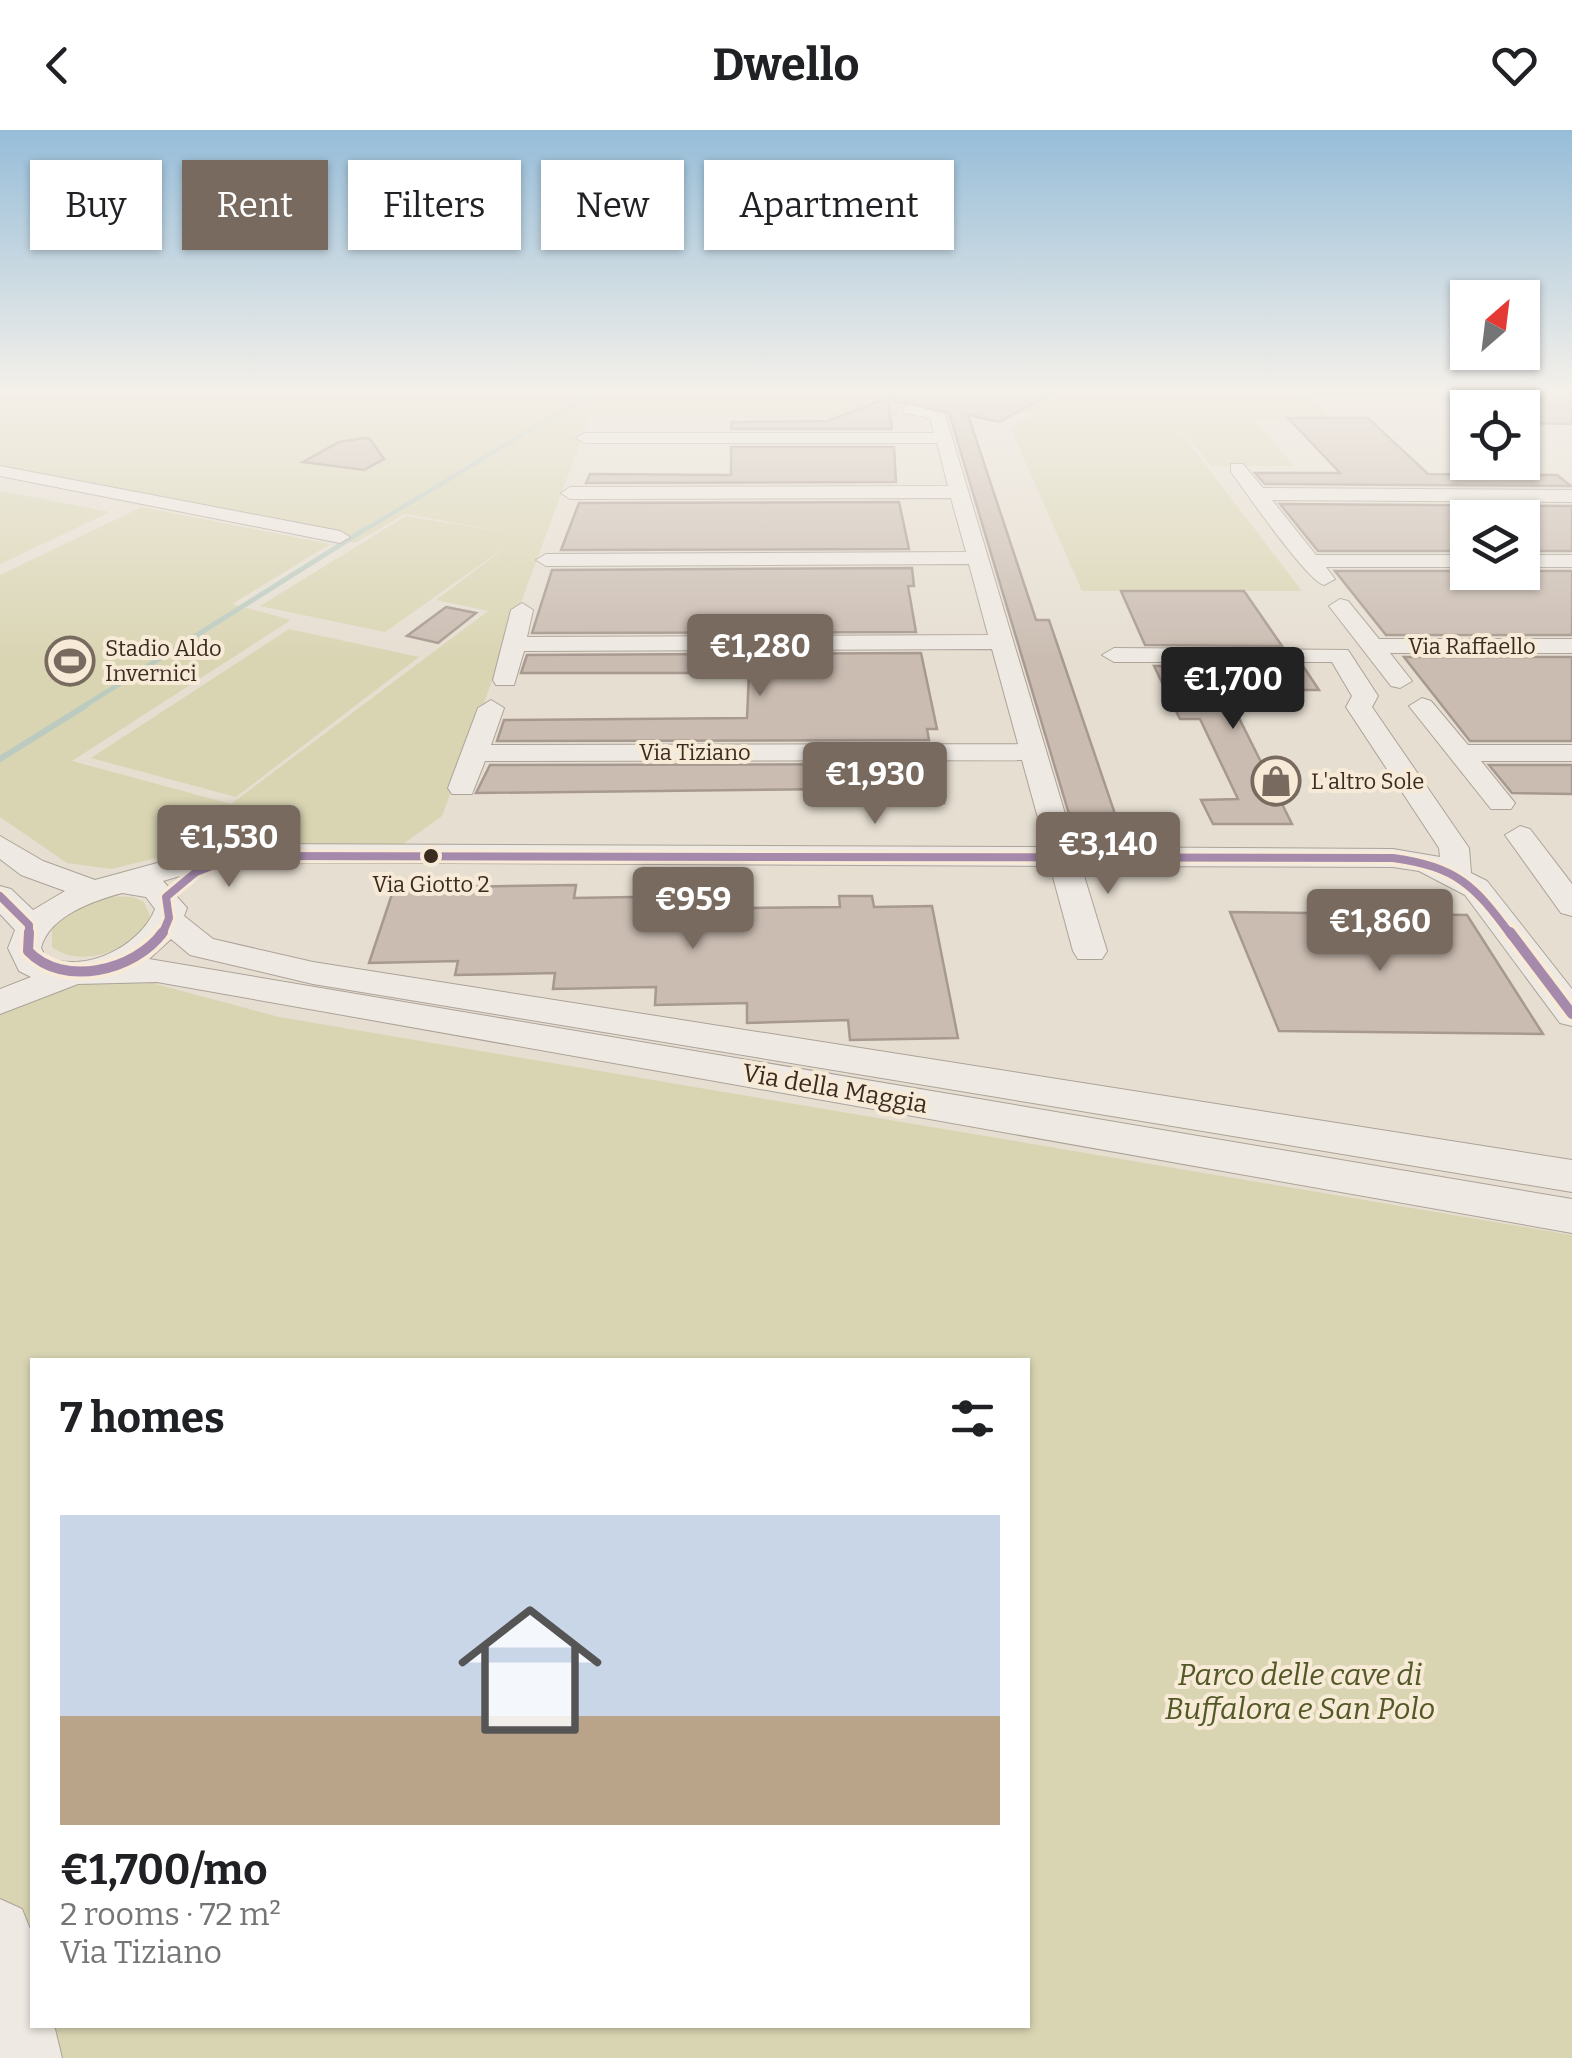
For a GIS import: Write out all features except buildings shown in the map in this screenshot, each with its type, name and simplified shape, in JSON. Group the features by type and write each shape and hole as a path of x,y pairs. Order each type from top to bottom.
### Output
{"street":[{"path":"46,480 340,537"},
{"path":"536,586 574,480"},
{"path":"956,480 1090,951"},
{"name":"Via Raffaello","path":"1247,480 1400,680"},
{"path":"570,493 960,492"},
{"path":"1258,494 1572,496"},
{"path":"546,560 979,558"},
{"path":"1309,561 1450,562"},
{"path":"1540,562 1572,562"},
{"path":"505,680 522,610"},
{"path":"514,644 1003,642"},
{"name":"Via Raffaello","path":"1372,646 1572,646"},
{"path":"1114,655 1340,655 1364,696 1360,707 1454,848 1456,874"},
{"path":"1422,706 1501,803"},
{"path":"462,788 491,708"},
{"name":"Via Tiziano","path":"475,753 1034,752"},
{"path":"1459,752 1572,753"},
{"path":"1312,828 1326,856"},
{"path":"1520,835 1569,899"},
{"path":"0,844 32,868 89,888"},
{"path":"0,1002 144,949 196,872 226,858 280,854"},
{"path":"0,973 44,910 89,888 122,883 204,856 1326,856 1393,858 1427,863 1456,874 1491,904 1572,1014"},
{"name":"Via della Maggia","path":"122,883 156,889 168,909 202,947 313,973 1572,1176"},
{"path":"0,896 25,933 23,954 33,965 86,971"},
{"name":"Via della Maggia","path":"86,971 176,975 1572,1216"},
{"path":"0,1931 28,2058"}],"green space":[{"path":"57,480 566,480 442,816 399,847 257,842 211,845 111,869 67,863 0,817 0,575 142,507 330,544 232,604 291,620 72,761 231,804 488,611 436,600 514,541 385,632 260,606 406,516 522,535 405,514 355,543"},
{"path":"1033,480 1217,480 1302,591 1082,591"},
{"path":"1,491 110,512 0,564"},
{"path":"289,629 419,657 236,797 91,758"},
{"path":"133,897 144,902 151,918 121,947 78,957 52,947 52,929 68,913 99,899"},
{"name":"Parco delle cave di Buffalora e San Polo","path":"115,980 152,983 279,1017 1572,1235 1572,2058 0,2058 0,1010 35,992"}],"waterway":[{"path":"363,531 447,480"},
{"path":"81,708 367,528"},
{"path":"0,759 85,706"}],"transit line":[{"path":"0,896 29,925 28,951 38,962 59,971 77,972 116,965 150,947 162,935 168,921 166,897 196,872 237,856 1393,858 1427,863 1476,888 1572,1014"}],"place":[{"name":"Stadio Aldo Invernici","path":"70,661"},
{"name":"L'altro Sole","path":"1276,781"},
{"name":"Via Giotto 2","path":"431,856"}]}
